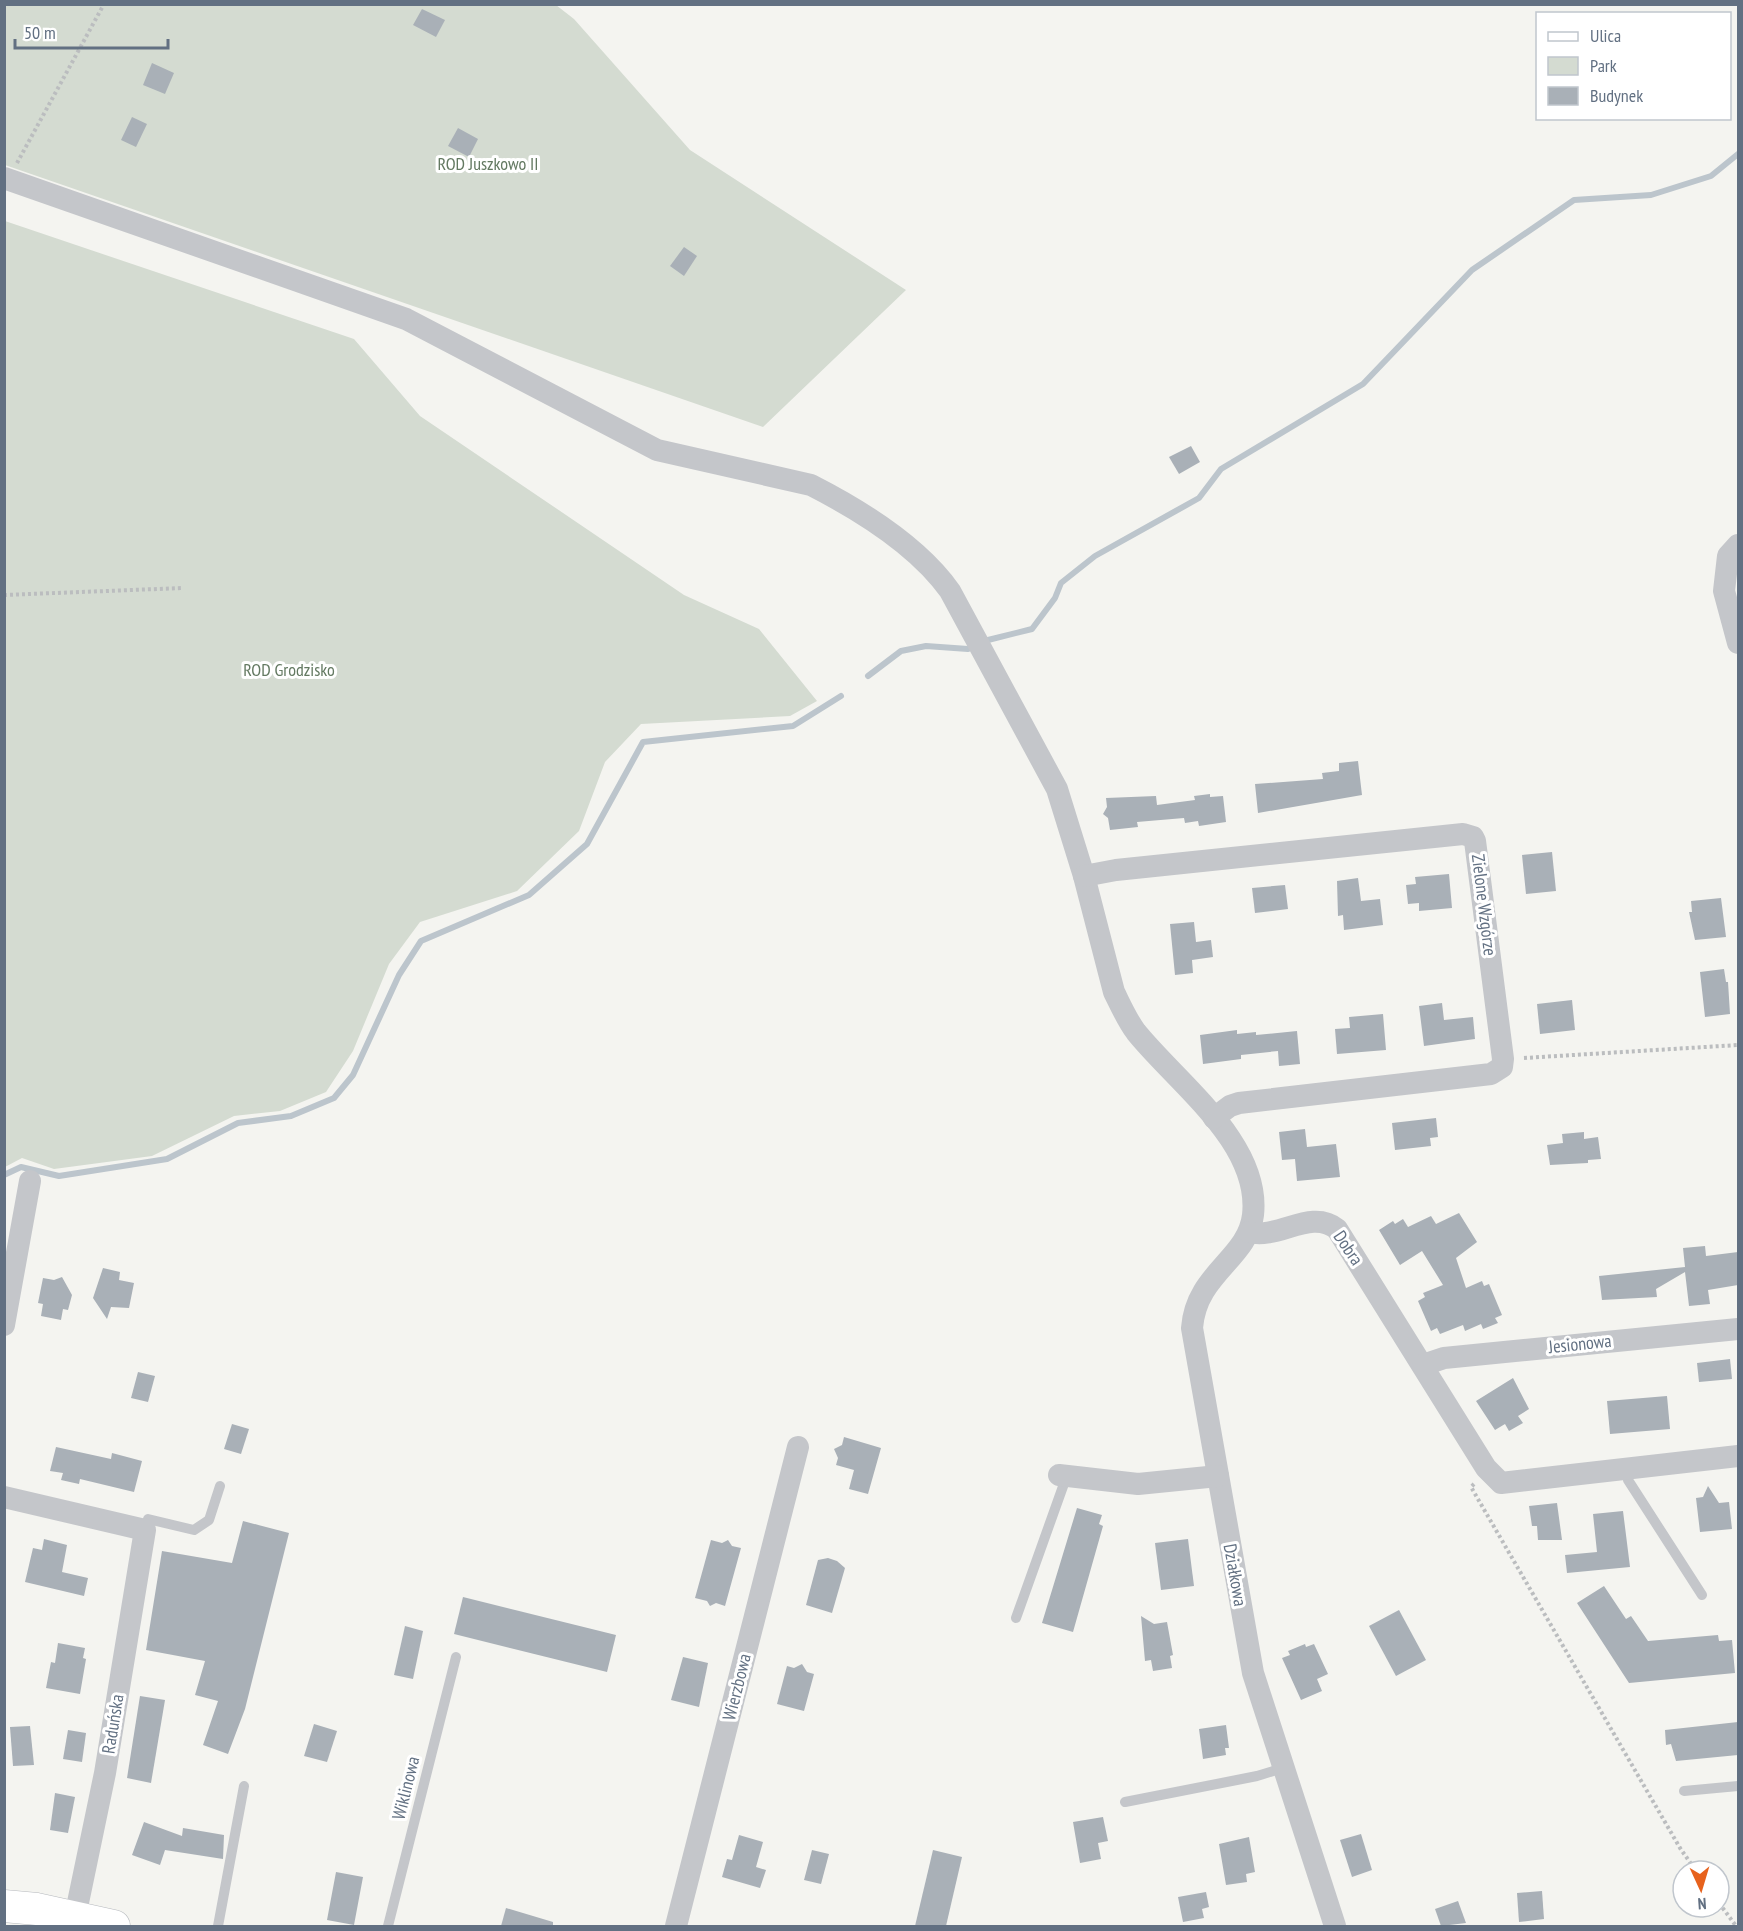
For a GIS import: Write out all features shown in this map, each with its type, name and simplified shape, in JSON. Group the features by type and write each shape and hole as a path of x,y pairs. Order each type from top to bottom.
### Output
{"street":[{"path":"6,179 406,319 657,450 811,485 833,496 922,556 950,591 1057,789 1084,876 1114,992 1136,1032 1214,1118 1240,1153 1250,1175 1254,1200 1249,1232"},
{"path":"1738,545 1728,556 1724,591 1738,643"},
{"name":"Zielone Wzgórze","path":"1084,876 1116,870 1463,834 1473,837 1477,847 1503,1059"},
{"path":"1214,1118 1230,1106 1239,1103 1491,1074 1502,1067 1503,1059"},
{"path":"4,1325 30,1182"},
{"name":"Dobra","path":"1249,1232 1269,1234 1312,1221 1330,1224 1336,1229 1495,1480 1508,1483 1738,1456"},
{"name":"Działkowa","path":"1249,1232 1198,1298 1193,1316 1194,1346 1253,1673 1335,1926"},
{"name":"Jesionowa","path":"1423,1365 1443,1358 1738,1329"},
{"name":"Wierzbowa","path":"676,1926 798,1447"},
{"path":"1063,1476 1138,1484 1218,1476"},
{"path":"4,1497 145,1530"},
{"name":"Raduńska","path":"75,1917 105,1773 145,1530"},
{"path":"4,1906 75,1917 114,1926"}],"lane":[{"path":"1627,1470 1628,1480 1702,1595"},
{"path":"1016,1618 1063,1476"},
{"path":"145,1530 148,1519 194,1530 209,1520 220,1486"},
{"name":"Wiklinowa","path":"388,1926 456,1657"},
{"path":"1125,1802 1257,1776 1283,1768"},
{"path":"218,1926 244,1786"},
{"path":"1684,1791 1738,1786"}],"path":[{"path":"6,179 104,4"},
{"path":"4,595 183,588"},
{"path":"1503,1059 1738,1045"},
{"path":"1486,1468 1471,1488 1688,1859"}],"green space":[{"name":"ROD Juszkowo II","path":"5,5 556,5 574,19 690,150 906,290 763,427 5,165"},
{"name":"ROD Grodzisko","path":"5,221 354,339 420,416 684,595 759,629 817,701 790,716 641,724 605,762 579,831 517,891 420,922 389,964 353,1051 326,1092 280,1111 234,1116 152,1156 54,1169 22,1158 5,1167"}],"building":[{"path":"422,9 445,20 436,37 413,25"},
{"path":"152,63 174,73 165,94 143,85"},
{"path":"132,117 147,124 136,147 121,140"},
{"path":"458,128 478,139 469,157 448,146"},
{"path":"684,247 697,256 684,276 670,266"},
{"path":"1191,446 1200,462 1179,474 1169,457"},
{"path":"1358,761 1362,795 1258,813 1255,784 1323,779 1322,773 1339,771 1339,763"},
{"path":"1210,794 1210,797 1223,796 1226,822 1199,826 1198,821 1185,823 1184,818 1137,822 1138,827 1110,830 1108,818 1103,814 1107,807 1106,798 1156,796 1157,805 1195,800 1194,796"},
{"path":"1552,852 1556,891 1526,894 1522,855"},
{"path":"1449,874 1452,908 1419,911 1419,903 1408,904 1406,885 1416,884 1415,877"},
{"path":"1358,878 1361,901 1380,899 1383,925 1344,930 1343,915 1338,916 1337,881"},
{"path":"1285,885 1288,909 1255,913 1252,888"},
{"path":"1721,898 1726,937 1695,940 1689,912 1692,912 1691,901"},
{"path":"1194,922 1196,942 1211,940 1213,957 1192,960 1193,973 1175,975 1170,924"},
{"path":"1724,969 1726,982 1728,982 1730,1014 1705,1017 1700,972"},
{"path":"1572,1000 1575,1030 1540,1034 1537,1004"},
{"path":"1442,1003 1444,1020 1473,1017 1475,1039 1424,1046 1419,1006"},
{"path":"1383,1014 1386,1050 1337,1054 1335,1029 1350,1028 1349,1017"},
{"path":"1237,1030 1237,1034 1256,1032 1256,1035 1297,1031 1300,1064 1279,1066 1278,1051 1241,1055 1241,1059 1203,1064 1200,1035"},
{"path":"1436,1118 1438,1137 1430,1138 1431,1146 1395,1150 1392,1123"},
{"path":"1305,1129 1307,1147 1336,1144 1340,1177 1297,1181 1295,1159 1282,1160 1279,1132"},
{"path":"1584,1132 1584,1139 1598,1137 1601,1159 1588,1160 1588,1163 1550,1165 1547,1145 1563,1143 1562,1134"},
{"path":"1459,1213 1477,1242 1456,1258 1466,1288 1482,1281 1484,1286 1489,1284 1502,1315 1495,1318 1498,1323 1483,1329 1481,1324 1465,1331 1463,1325 1440,1334 1437,1328 1431,1331 1418,1301 1425,1297 1423,1293 1443,1285 1422,1251 1400,1265 1379,1230 1393,1221 1395,1224 1403,1219 1408,1227 1431,1216 1436,1224"},
{"path":"1705,1246 1706,1256 1738,1252 1738,1285 1708,1290 1710,1304 1689,1306 1685,1272 1656,1289 1657,1297 1602,1300 1599,1276 1685,1267 1683,1248"},
{"path":"103,1268 120,1272 119,1280 134,1283 129,1308 111,1307 107,1319 93,1298"},
{"path":"62,1277 72,1295 68,1310 63,1309 61,1320 41,1316 43,1304 38,1303 43,1278 54,1280"},
{"path":"1730,1359 1732,1379 1699,1382 1697,1363"},
{"path":"138,1372 155,1376 148,1402 131,1398"},
{"path":"1513,1378 1529,1409 1518,1416 1523,1423 1509,1431 1505,1424 1495,1430 1476,1401"},
{"path":"1667,1396 1670,1429 1610,1434 1607,1401"},
{"path":"232,1424 249,1429 241,1454 224,1449"},
{"path":"844,1437 881,1448 868,1494 849,1489 854,1470 836,1465 838,1458 834,1449 842,1445"},
{"path":"56,1447 111,1459 112,1453 142,1461 134,1492 80,1479 79,1484 61,1480 63,1473 50,1471"},
{"path":"1708,1486 1719,1503 1729,1502 1732,1529 1700,1532 1696,1498 1703,1497"},
{"path":"1557,1503 1562,1540 1538,1540 1537,1526 1532,1526 1529,1506"},
{"path":"1077,1508 1102,1515 1099,1524 1103,1526 1073,1632 1042,1623"},
{"path":"1623,1511 1630,1567 1567,1573 1565,1555 1597,1552 1593,1514"},
{"path":"243,1521 289,1533 245,1709 228,1754 203,1745 218,1701 195,1695 205,1661 146,1650 162,1551 232,1563"},
{"path":"44,1539 67,1545 62,1572 88,1578 84,1596 25,1582 33,1548 42,1550"},
{"path":"1188,1539 1194,1586 1161,1590 1155,1543"},
{"path":"711,1540 722,1543 728,1540 732,1546 741,1548 725,1606 716,1603 710,1606 707,1601 695,1598"},
{"path":"828,1558 837,1561 845,1568 832,1613 806,1605 818,1560"},
{"path":"1604,1586 1626,1619 1631,1616 1648,1641 1718,1635 1719,1641 1732,1640 1735,1673 1629,1683 1577,1603"},
{"path":"463,1597 616,1635 607,1672 454,1634"},
{"path":"1399,1610 1426,1660 1396,1676 1369,1626"},
{"path":"1141,1616 1154,1624 1167,1622 1173,1655 1170,1656 1172,1668 1153,1671 1151,1660 1145,1661"},
{"path":"405,1626 423,1631 413,1679 394,1675"},
{"path":"58,1643 85,1648 83,1658 86,1659 80,1694 46,1688 51,1662 55,1663"},
{"path":"1305,1644 1306,1647 1314,1644 1328,1674 1317,1679 1322,1691 1301,1700 1282,1658 1290,1655 1288,1651"},
{"path":"683,1657 708,1663 699,1707 671,1700"},
{"path":"802,1664 807,1672 814,1674 804,1711 777,1704 787,1666 794,1668"},
{"path":"140,1696 165,1700 151,1783 127,1778"},
{"path":"1738,1722 1738,1755 1676,1761 1671,1744 1666,1745 1665,1730"},
{"path":"314,1724 337,1731 327,1762 304,1756"},
{"path":"1226,1725 1229,1748 1225,1748 1226,1755 1203,1759 1199,1729"},
{"path":"30,1726 34,1765 13,1766 10,1727"},
{"path":"68,1730 86,1733 82,1762 63,1759"},
{"path":"55,1793 75,1797 68,1833 50,1830"},
{"path":"1103,1817 1108,1841 1098,1843 1101,1859 1080,1863 1073,1822"},
{"path":"144,1822 182,1836 183,1828 224,1835 223,1859 165,1850 160,1865 132,1855"},
{"path":"1361,1834 1372,1870 1352,1877 1340,1840"},
{"path":"739,1835 763,1842 756,1867 766,1870 760,1888 722,1877 727,1859 732,1860"},
{"path":"1249,1837 1255,1872 1246,1874 1247,1882 1226,1885 1219,1844"},
{"path":"812,1850 829,1854 821,1884 804,1880"},
{"path":"933,1850 962,1857 946,1926 915,1926"},
{"path":"336,1872 363,1877 354,1925 327,1920"},
{"path":"1542,1891 1544,1919 1519,1922 1517,1893"},
{"path":"1206,1892 1209,1907 1202,1909 1204,1918 1183,1922 1178,1897"},
{"path":"1458,1901 1466,1923 1441,1926 1435,1909"},
{"path":"506,1908 553,1922 553,1926 501,1926"}],"waterway":[{"path":"988,640 1032,629 1055,598 1061,583 1095,556 1199,498 1221,469 1363,384 1472,270 1574,200 1651,195 1711,176 1738,154"},
{"path":"868,676 901,651 926,646 968,649"},
{"path":"4,1175 21,1167 59,1176 167,1159 238,1123 291,1116 334,1098 353,1075 399,975 421,941 529,895 587,844 643,742 793,726 841,696"}]}
